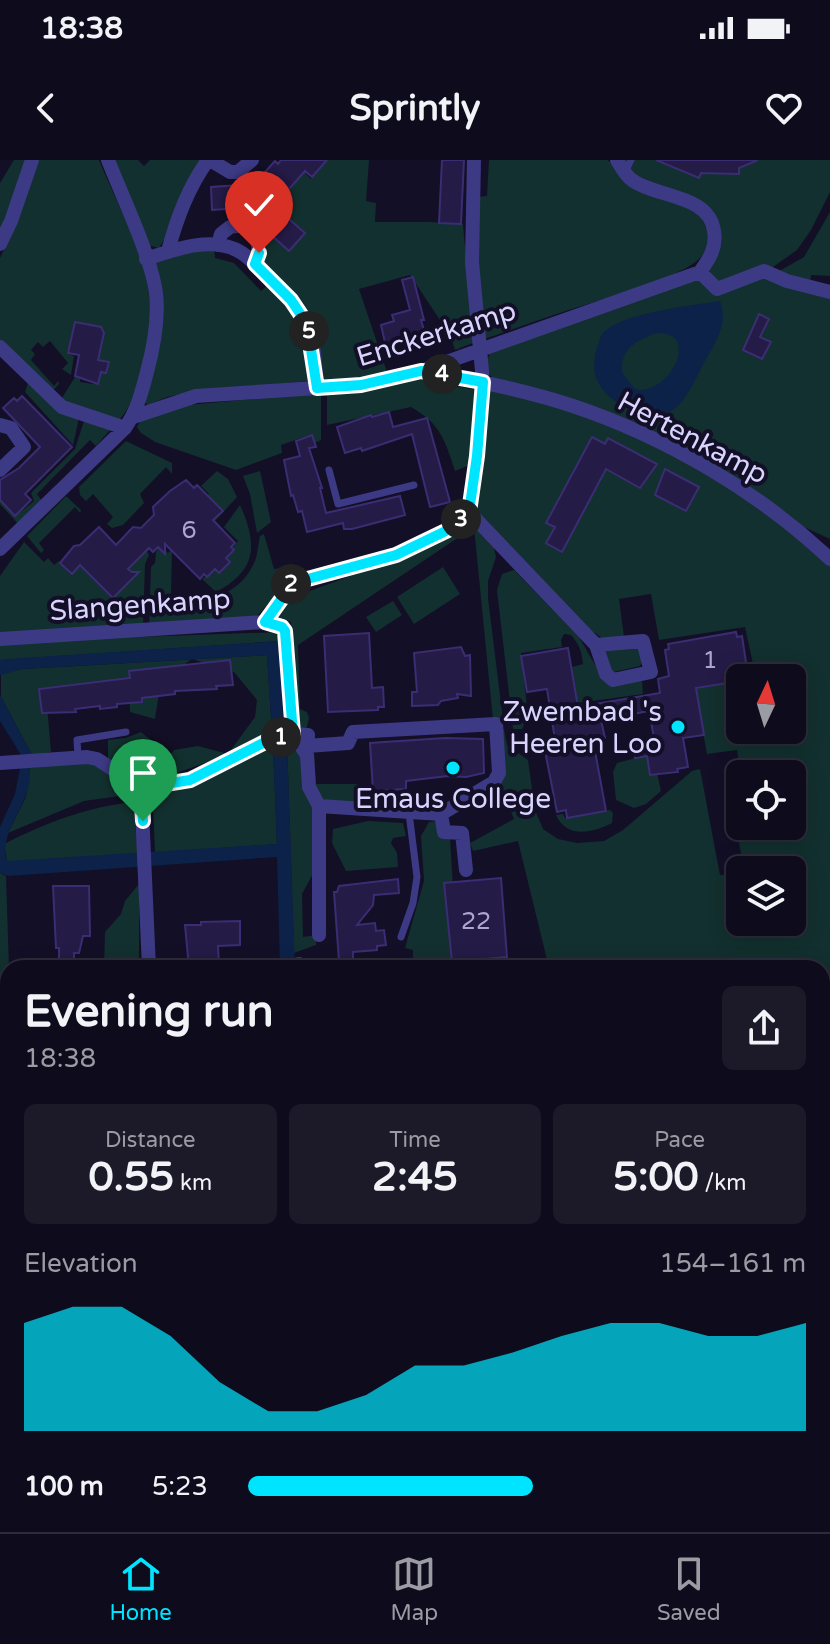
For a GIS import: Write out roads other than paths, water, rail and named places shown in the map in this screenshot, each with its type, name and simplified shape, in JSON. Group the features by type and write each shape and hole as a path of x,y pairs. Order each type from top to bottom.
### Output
{"street":[{"path":"0,244 32,160"},
{"name":"Enckerkamp","path":"108,160 156,291 154,346 129,422"},
{"path":"168,251 177,218 195,180 209,160 235,172 242,170 252,160"},
{"path":"474,160 472,262 483,382 469,512 596,645"},
{"path":"624,164 631,180 697,206 708,215 715,239 709,259 700,272 717,289 764,271 787,281 830,292"},
{"path":"218,245 225,230 234,226 247,227 258,240 259,253 255,264"},
{"path":"146,259 191,246 218,245 239,251 291,300 307,324 317,388"},
{"name":"Enckerkamp","path":"0,549 129,422 175,401 204,395 361,385 421,371 700,272"},
{"path":"0,347 62,407 129,422"},
{"name":"Hertenkamp","path":"421,371 483,382 571,405 642,433 775,511 830,559"},
{"path":"0,425 11,428 24,447 0,470"},
{"name":"Slangenkamp","path":"0,639 265,622 293,583 396,555 452,528 469,512"},
{"path":"265,622 282,627 285,631 293,734 307,755 309,787 319,806 319,935"},
{"path":"6,760 97,759 141,788 190,780 267,741 293,734 308,735 307,746 348,743 353,732 496,724 499,773 494,782 441,814 319,806"},
{"path":"141,788 149,960"},
{"path":"441,814 444,832 462,833 466,870"}],"lane":[{"path":"329,470 338,504 414,485"},
{"path":"78,757 77,740 126,732"},
{"path":"401,937 413,903 417,877 409,813"}],"water":[{"path":"720,301 723,318 720,333 688,394 674,409 664,414 642,414 620,404 602,389 594,365 596,350 603,333 612,326 641,315","holes":["657,333 670,335 677,342 679,352 669,374 648,389 635,389 622,372 627,351 637,342"]},
{"path":"281,641 283,722 280,729 272,732 267,655 23,669 0,675 0,660 7,659"},
{"path":"0,695 32,755 21,755 0,721"},
{"path":"287,742 295,960 280,960 277,857 8,876 0,873 0,827 15,794 20,768 30,768 29,784 7,837 7,861 277,844 273,746"}],"place":[{"name":"Zwembad 's Heeren Loo","path":"678,727"},
{"name":"Emaus College","path":"453,768"}]}
